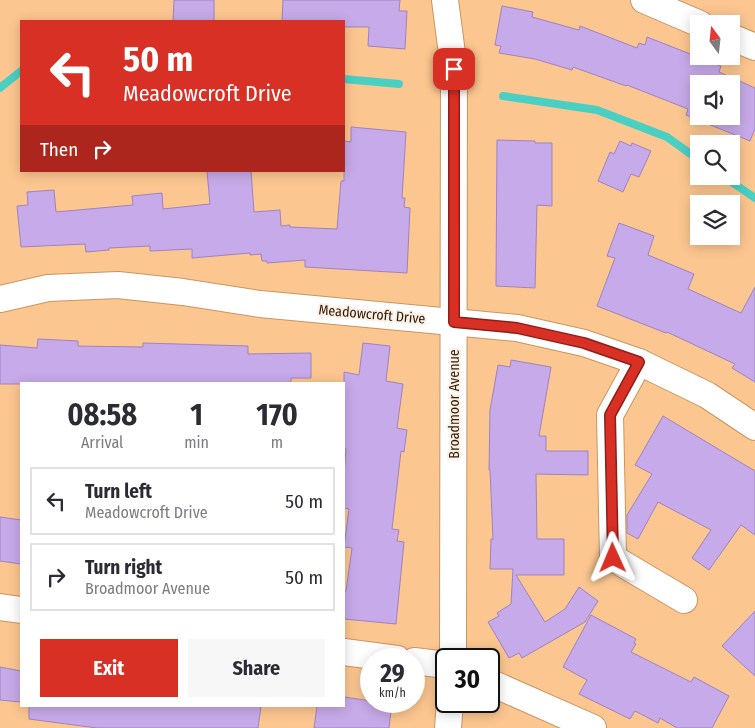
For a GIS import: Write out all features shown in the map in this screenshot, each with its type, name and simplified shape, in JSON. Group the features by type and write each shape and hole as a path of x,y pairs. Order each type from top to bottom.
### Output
{"street":[{"name":"Broadmoor Avenue","path":"444,0 454,69 453,648"},
{"path":"644,0 690,20"},
{"path":"740,41 755,47"},
{"name":"Meadowcroft Drive","path":"0,299 48,288 118,285 184,292 260,304 517,328 584,343 639,362 707,395 755,427"},
{"path":"639,362 610,415 613,558 684,600"},
{"path":"0,607 20,610"},
{"path":"345,652 360,654"},
{"path":"500,687 593,728"},
{"path":"448,728 449,713"}],"building":[{"path":"174,0 214,0 214,20 173,20"},
{"path":"283,0 400,0 399,11 407,11 405,49 368,46 369,27 345,27 345,20 282,20"},
{"path":"502,6 533,12 532,17 579,30 580,26 637,48 639,43 645,45 647,37 690,54 690,65 718,65 721,66 719,72 726,75 690,75 690,117 686,115 688,109 627,85 573,67 572,70 535,59 499,53 501,46 495,45"},
{"path":"740,81 755,88 755,129 750,141 740,137 740,135 735,135 711,125 740,125"},
{"path":"351,127 406,132 402,198 405,198 404,207 410,208 407,273 305,267 305,260 267,263 267,261 262,261 261,254 250,255 250,253 192,258 192,249 150,251 150,246 109,248 109,250 86,252 85,244 21,247 17,206 28,205 27,192 54,190 56,212 133,205 132,196 162,193 163,209 210,204 207,172 251,172 254,212 280,210 281,226 337,229 341,181 344,181 345,172 345,141 351,142"},
{"path":"497,140 552,143 552,206 537,205 535,288 496,286"},
{"path":"620,141 631,146 632,143 651,151 639,177 631,174 623,192 598,181 610,152 614,154"},
{"path":"619,223 654,236 648,255 694,274 688,289 741,313 755,287 755,382 732,368 735,364 667,332 597,306 615,258 607,256"},
{"path":"38,339 78,341 78,346 143,347 143,343 248,346 248,354 311,353 311,378 291,378 291,382 20,382 20,384 0,384 0,345 37,348"},
{"path":"363,343 390,346 386,381 403,384 397,428 407,430 404,452 401,451 392,529 399,530 397,541 404,542 396,624 345,619 345,591 352,548 345,547 349,509 345,508 344,372 359,375"},
{"path":"511,360 551,367 539,436 546,436 546,451 588,451 588,475 536,474 537,539 564,539 564,575 516,575 545,622 565,609 579,587 598,601 585,622 522,658 519,653 509,658 488,622 499,616 497,613 511,604 513,569 490,569 491,539 493,539 489,470 490,410 498,365 510,367"},
{"path":"663,416 755,471 755,535 741,525 709,570 692,558 711,530 658,502 638,539 627,533 627,515 652,474 635,465"},
{"path":"0,517 20,520 20,564 0,561"},
{"path":"755,611 755,676 722,646"},
{"path":"591,615 636,639 634,643 636,644 631,652 691,682 694,677 729,696 712,728 677,728 660,718 658,723 635,711 630,719 579,694 587,680 563,667"},
{"path":"0,667 20,671 20,702 0,700"},
{"path":"345,697 360,699 360,713 391,713 389,728 314,728 317,707 345,707"},
{"path":"29,707 261,707 258,728 97,728 29,719"}],"waterway":[{"path":"0,88 20,72"},
{"path":"345,79 399,84"},
{"path":"503,96 597,110 667,137 690,154"},
{"path":"736,185 755,198"}],"route":[{"path":"454,69 454,322 517,328 584,343 639,362 610,415 613,558"}]}
